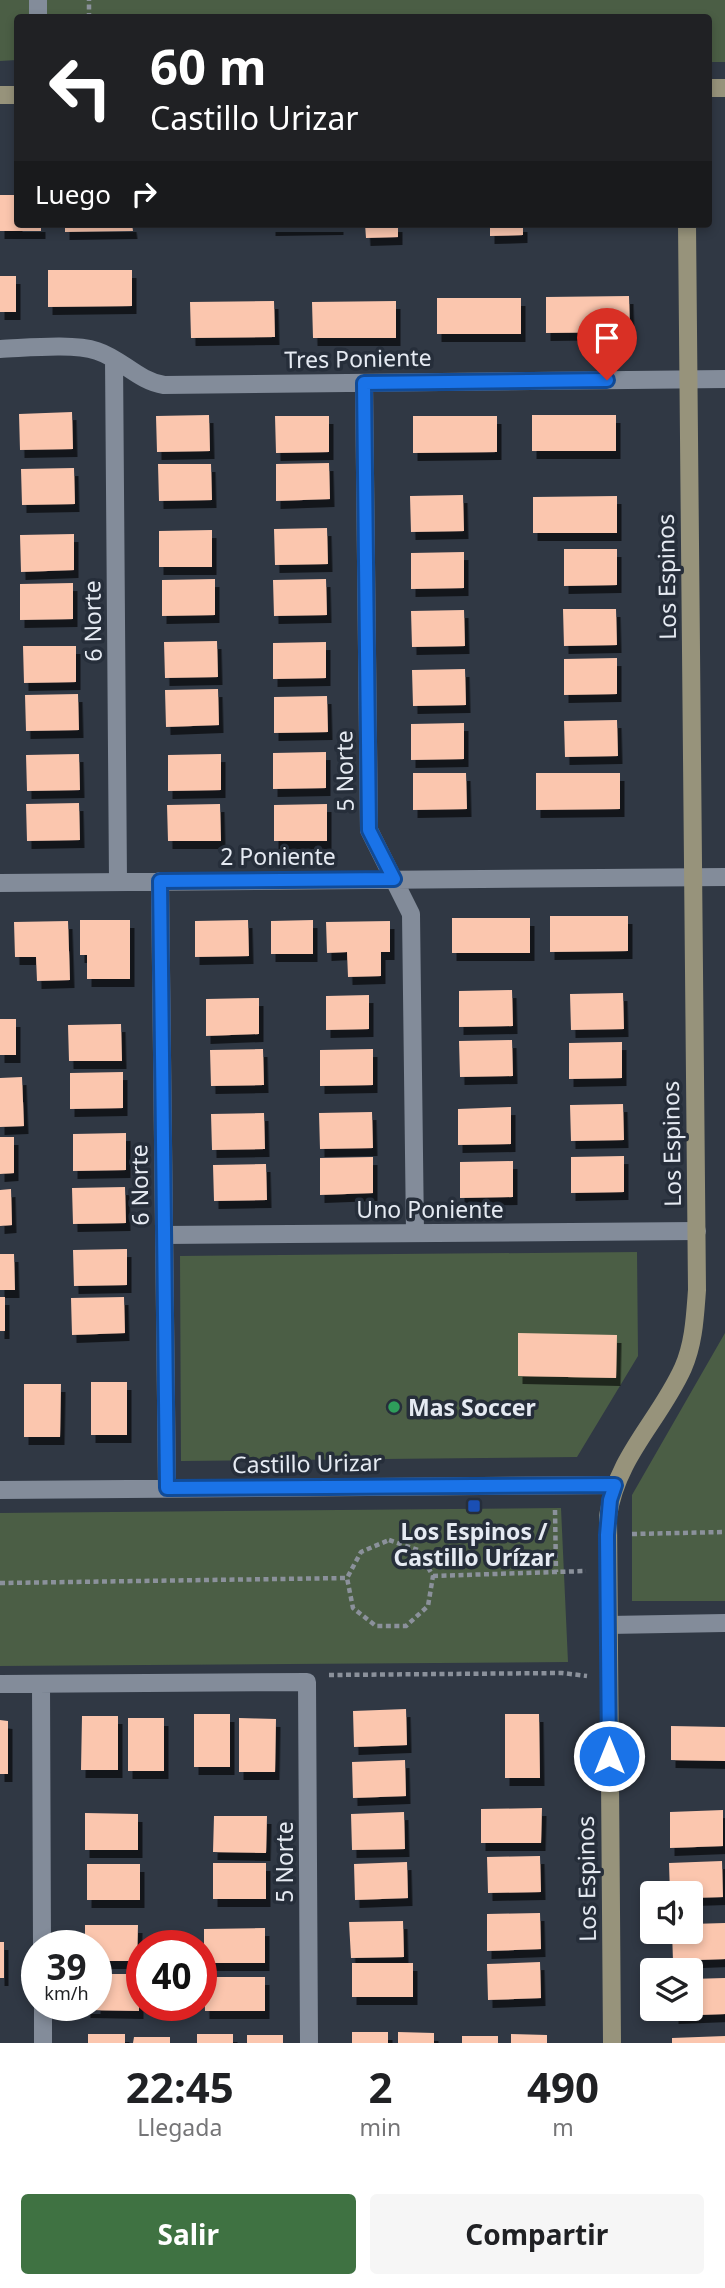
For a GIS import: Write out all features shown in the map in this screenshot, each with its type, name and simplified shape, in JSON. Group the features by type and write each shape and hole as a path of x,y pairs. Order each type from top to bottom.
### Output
{"street":[{"name":"Los Espinos","path":"612,2043 607,1535 610,1500 625,1461 678,1379 692,1342 697,1290 687,228"},
{"name":"Tres Poniente","path":"0,349 79,348 99,351 148,381 164,385 725,379"},
{"name":"6 Norte","path":"114,359 118,881"},
{"name":"5 Norte","path":"364,383 369,830 411,914 415,1233"},
{"name":"2 Poniente","path":"0,883 725,877"},
{"name":"6 Norte","path":"160,881 167,1488"},
{"name":"Uno Poniente","path":"164,1235 697,1231"},
{"name":"Castillo Urizar","path":"0,1490 615,1485"},
{"path":"608,1625 725,1623"},
{"name":"5 Norte","path":"307,1682 309,2043"},
{"path":"0,1684 307,1682"},
{"path":"41,1684 43,1930"},
{"path":"43,2021 43,2043"}],"path":[{"path":"554,1485 556,1572"},
{"path":"607,1535 725,1532"},
{"path":"389,1540 418,1550 433,1576 428,1606 406,1626 376,1626 360,1614 353,1608 347,1578 362,1552 389,1540"},
{"path":"433,1576 608,1570"},
{"path":"0,1583 347,1578"},
{"path":"307,1682 325,1675 562,1673 608,1678"}],"green space":[{"path":"0,0 725,0 725,62 712,62 712,14 14,14 14,60 0,61"},
{"name":"Mas Soccer","path":"637,1252 638,1356 577,1457 181,1461 180,1256"},
{"path":"725,1333 725,1601 632,1601 632,1495"},
{"path":"561,1508 568,1662 0,1666 0,1513"}],"building":[{"path":"0,195 14,195 14,228 41,228 41,231 0,231"},
{"path":"65,228 133,228 133,231 65,232"},
{"path":"365,228 398,228 398,237 366,238"},
{"path":"490,228 523,228 523,235 490,236"},
{"path":"48,270 132,270 132,306 48,307"},
{"path":"0,276 16,276 16,312 0,312"},
{"path":"629,296 630,332 546,333 546,297"},
{"path":"437,298 521,298 521,334 437,334"},
{"path":"274,301 275,337 191,338 190,302"},
{"path":"396,301 396,338 313,338 312,302"},
{"path":"72,412 73,449 20,450 19,414"},
{"path":"209,415 210,451 157,452 156,416"},
{"path":"532,415 616,415 616,451 532,451"},
{"path":"275,416 329,416 329,452 276,453"},
{"path":"413,416 497,416 497,452 413,453"},
{"path":"329,463 330,499 276,501 276,464"},
{"path":"158,464 211,464 212,500 159,501"},
{"path":"74,468 75,504 22,505 21,469"},
{"path":"463,495 464,531 411,532 410,496"},
{"path":"617,496 617,533 533,533 533,497"},
{"path":"327,528 328,564 275,565 274,529"},
{"path":"212,530 212,567 159,567 159,531"},
{"path":"74,534 74,570 21,572 20,535"},
{"path":"564,549 617,549 617,585 564,586"},
{"path":"464,552 464,588 411,589 411,553"},
{"path":"215,579 215,615 162,616 162,580"},
{"path":"326,579 327,615 274,616 273,580"},
{"path":"73,583 73,619 20,620 20,584"},
{"path":"563,609 616,609 617,645 564,646"},
{"path":"464,610 465,646 412,647 411,611"},
{"path":"217,641 218,677 165,678 164,642"},
{"path":"326,642 326,678 273,679 273,643"},
{"path":"23,646 76,646 76,682 24,683"},
{"path":"617,658 617,694 564,695 564,659"},
{"path":"465,669 466,705 413,706 412,670"},
{"path":"218,689 219,725 166,727 165,690"},
{"path":"78,694 79,730 26,731 25,695"},
{"path":"327,696 328,732 274,733 274,697"},
{"path":"617,720 618,756 565,757 564,721"},
{"path":"464,723 464,759 411,760 411,724"},
{"path":"326,752 326,788 273,789 273,753"},
{"path":"79,754 80,790 27,791 26,755"},
{"path":"221,754 221,790 168,791 168,755"},
{"path":"413,773 466,773 467,809 413,810"},
{"path":"536,773 620,773 620,809 536,810"},
{"path":"79,803 80,840 27,841 26,804"},
{"path":"220,804 221,841 168,841 167,805"},
{"path":"327,804 327,841 274,841 274,805"},
{"path":"550,916 628,916 628,951 550,952"},
{"path":"452,918 530,918 530,953 452,953"},
{"path":"80,920 130,920 130,979 87,979 87,955 80,955"},
{"path":"248,920 249,956 195,957 195,921"},
{"path":"313,920 313,954 271,954 271,921"},
{"path":"68,921 70,980 37,981 36,957 15,957 14,922"},
{"path":"390,921 390,952 381,952 381,976 348,977 347,952 327,953 326,922"},
{"path":"512,990 513,1026 459,1027 459,991"},
{"path":"623,993 624,1029 571,1030 570,994"},
{"path":"369,995 369,1029 326,1030 326,996"},
{"path":"259,998 259,1034 206,1036 206,999"},
{"path":"0,1019 16,1019 16,1055 0,1055"},
{"path":"121,1024 122,1061 69,1061 68,1025"},
{"path":"512,1040 513,1076 460,1077 459,1041"},
{"path":"622,1042 622,1078 569,1079 569,1043"},
{"path":"263,1049 264,1085 211,1086 210,1050"},
{"path":"373,1049 373,1085 320,1086 320,1050"},
{"path":"123,1072 123,1108 70,1109 70,1073"},
{"path":"22,1077 24,1126 0,1127 0,1078"},
{"path":"623,1104 624,1140 571,1141 570,1105"},
{"path":"511,1107 511,1144 458,1145 458,1109"},
{"path":"372,1112 373,1148 320,1149 319,1113"},
{"path":"264,1113 265,1149 212,1150 211,1114"},
{"path":"126,1133 126,1170 73,1171 73,1134"},
{"path":"0,1137 14,1137 14,1173 0,1174"},
{"path":"624,1156 624,1192 571,1193 571,1157"},
{"path":"373,1157 373,1193 320,1195 320,1158"},
{"path":"513,1161 513,1197 460,1198 460,1162"},
{"path":"266,1164 267,1200 214,1201 213,1165"},
{"path":"125,1187 126,1223 73,1224 72,1188"},
{"path":"11,1189 12,1225 0,1226 0,1190"},
{"path":"127,1249 127,1285 74,1286 73,1250"},
{"path":"0,1254 14,1254 15,1290 0,1290"},
{"path":"0,1297 5,1297 5,1331 0,1331"},
{"path":"124,1297 125,1333 72,1335 71,1298"},
{"path":"518,1333 617,1335 616,1378 518,1376"},
{"path":"91,1382 127,1382 127,1435 91,1435"},
{"path":"24,1384 61,1384 60,1437 24,1437"},
{"path":"406,1709 407,1745 354,1747 353,1711"},
{"path":"194,1714 230,1714 230,1767 194,1767"},
{"path":"505,1714 539,1714 540,1778 505,1778"},
{"path":"82,1716 118,1716 118,1770 81,1770"},
{"path":"128,1718 164,1718 164,1771 128,1771"},
{"path":"239,1718 276,1719 275,1772 239,1772"},
{"path":"0,1720 8,1721 8,1774 0,1774"},
{"path":"671,1726 725,1727 725,1761 671,1760"},
{"path":"405,1760 406,1796 353,1798 352,1762"},
{"path":"542,1808 541,1843 481,1843 481,1809"},
{"path":"723,1810 723,1846 670,1848 670,1812"},
{"path":"404,1812 405,1849 352,1850 351,1814"},
{"path":"85,1813 138,1814 138,1850 85,1850"},
{"path":"214,1816 267,1816 266,1853 213,1852"},
{"path":"540,1856 541,1892 488,1893 487,1857"},
{"path":"722,1861 723,1897 703,1898 703,1881 670,1881 669,1863"},
{"path":"407,1862 408,1898 355,1900 354,1864"},
{"path":"213,1863 266,1863 266,1899 213,1899"},
{"path":"87,1864 140,1864 140,1900 87,1900"},
{"path":"540,1913 541,1949 487,1951 487,1914"},
{"path":"403,1921 404,1957 351,1958 349,1922"},
{"path":"725,1923 725,1959 673,1958 672,1944 703,1944 703,1924"},
{"path":"85,1925 138,1925 138,1930 126,1930 126,1961 112,1961 112,1930 85,1930"},
{"path":"265,1928 265,1963 217,1963 217,1930 204,1929"},
{"path":"0,1942 4,1942 4,1978 0,1978"},
{"path":"540,1962 541,1998 488,2000 487,1964"},
{"path":"352,1963 413,1963 413,1997 352,1997"},
{"path":"112,1974 126,1974 126,2011 112,2010"},
{"path":"217,1977 265,1977 265,2011 217,2011"},
{"path":"725,1978 725,2014 703,2015 703,1979"},
{"path":"352,2032 388,2032 388,2043 352,2043"},
{"path":"398,2032 434,2033 434,2043 398,2043"},
{"path":"88,2034 125,2034 125,2043 88,2043"},
{"path":"197,2034 233,2034 233,2043 197,2043"},
{"path":"511,2034 547,2035 547,2043 511,2043"},
{"path":"247,2035 283,2035 283,2043 247,2043"},
{"path":"462,2036 498,2036 498,2043 462,2043"},
{"path":"725,2036 725,2043 672,2043 672,2038"},
{"path":"134,2037 170,2037 170,2043 133,2043"}],"place":[{"name":"Mas Soccer","path":"394,1407"},
{"name":"Los Espinos / Castillo Urízar","path":"474,1506"}],"route":[{"path":"607,380 364,383 369,830 394,879 160,881 167,1488 615,1485 610,1500 607,1535 609,1756"}]}
